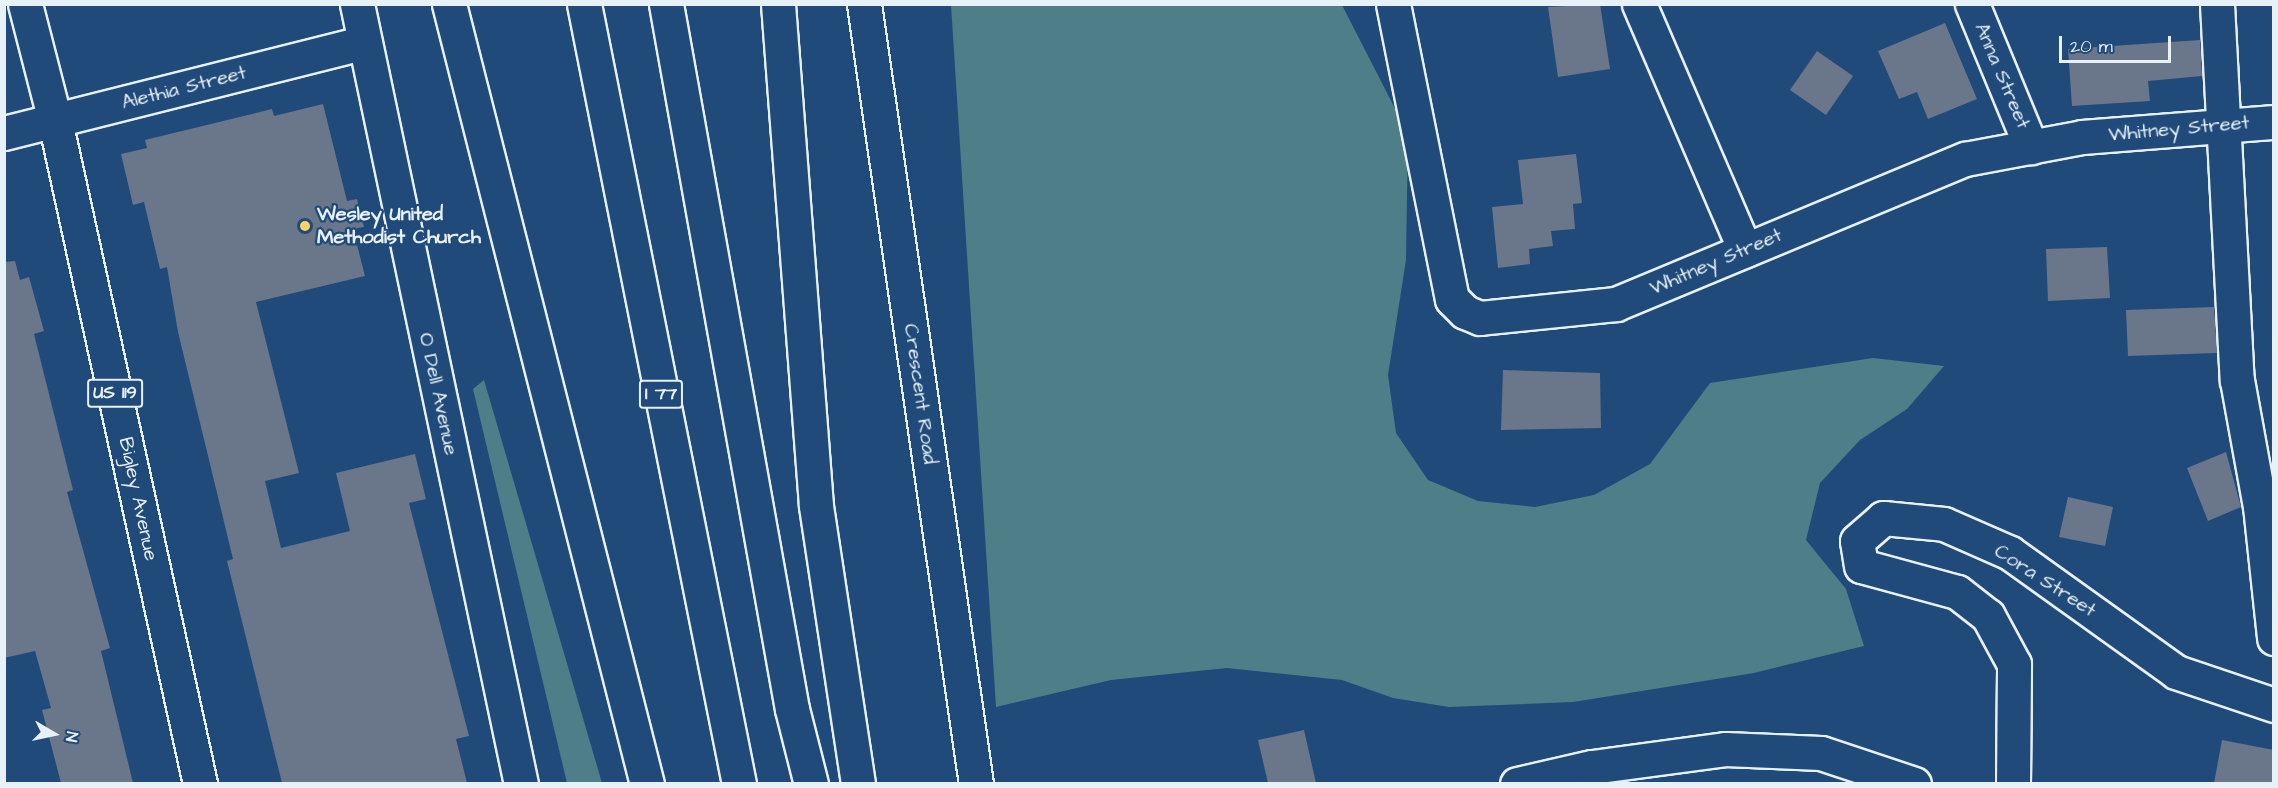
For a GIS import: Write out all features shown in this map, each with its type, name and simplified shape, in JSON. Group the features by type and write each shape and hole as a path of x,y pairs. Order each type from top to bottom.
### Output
{"main road":[{"name":"Bigley Avenue","path":"25,4 56,121 200,783"},
{"name":"O Dell Avenue","path":"357,4 363,43 522,783"},
{"path":"449,4 648,783"},
{"name":"I 77","path":"584,4 739,783"},
{"path":"666,4 792,709 809,777"},
{"path":"778,4 816,506 850,751 858,783"},
{"name":"Crescent Road","path":"864,4 976,783"},
{"name":"Whitney Street","path":"1394,4 1452,299 1465,312 1480,318 1616,304 1965,159 2082,137 2274,122"},
{"path":"1639,4 1745,250"},
{"name":"Anna Street","path":"1972,4 2031,147"},
{"path":"2217,4 2237,380 2260,506 2274,638"},
{"name":"Alethia Street","path":"4,133 363,43"},
{"name":"Cora Street","path":"2013,783 2014,664 1988,616 1957,592 1861,566 1857,541 1883,518 1944,524 2010,553 2176,672 2274,705"},
{"path":"1517,783 1592,766 1725,749 1821,753 1914,783"}],"green space":[{"path":"951,5 1342,5 1408,134 1406,260 1388,375 1396,433 1428,480 1478,501 1535,507 1594,495 1650,464 1710,383 1873,358 1944,366 1907,409 1860,440 1820,483 1806,540 1846,589 1864,646 1754,673 1573,702 1449,707 1393,698 1342,680 1227,668 1111,680 996,707"},
{"path":"484,380 602,783 567,783 473,389"}],"building":[{"path":"1600,4 1610,69 1558,77 1548,7"},
{"path":"1945,23 1977,99 1928,119 1917,92 1899,99 1878,51"},
{"path":"2200,40 2202,76 2148,81 2150,101 2072,106 2068,49"},
{"path":"1817,51 1853,76 1826,115 1790,90"},
{"path":"323,104 347,201 357,199 364,227 353,229 365,276 256,302 299,473 265,481 281,548 350,531 336,473 415,454 426,499 409,503 469,736 456,739 467,783 282,783 227,561 233,559 178,332 167,267 160,269 144,202 133,205 121,154 147,148 145,140 272,109 274,116"},
{"path":"1576,154 1582,203 1573,204 1575,229 1551,231 1553,246 1529,249 1530,264 1498,268 1492,207 1523,204 1518,160"},
{"path":"2107,247 2110,298 2048,301 2046,249"},
{"path":"15,261 20,280 29,277 44,331 34,334 73,490 67,492 110,648 101,651 133,783 61,783 42,710 51,708 35,651 4,658 4,262"},
{"path":"2214,307 2217,353 2128,356 2126,310"},
{"path":"1503,370 1600,373 1601,428 1501,430"},
{"path":"2226,452 2241,507 2208,521 2187,468"},
{"path":"2068,497 2113,507 2105,546 2059,537"},
{"path":"1304,730 1316,783 1268,783 1258,740"},
{"path":"2222,740 2274,750 2274,783 2214,783"}],"place":[{"name":"Wesley United Methodist Church","path":"305,226"}]}
